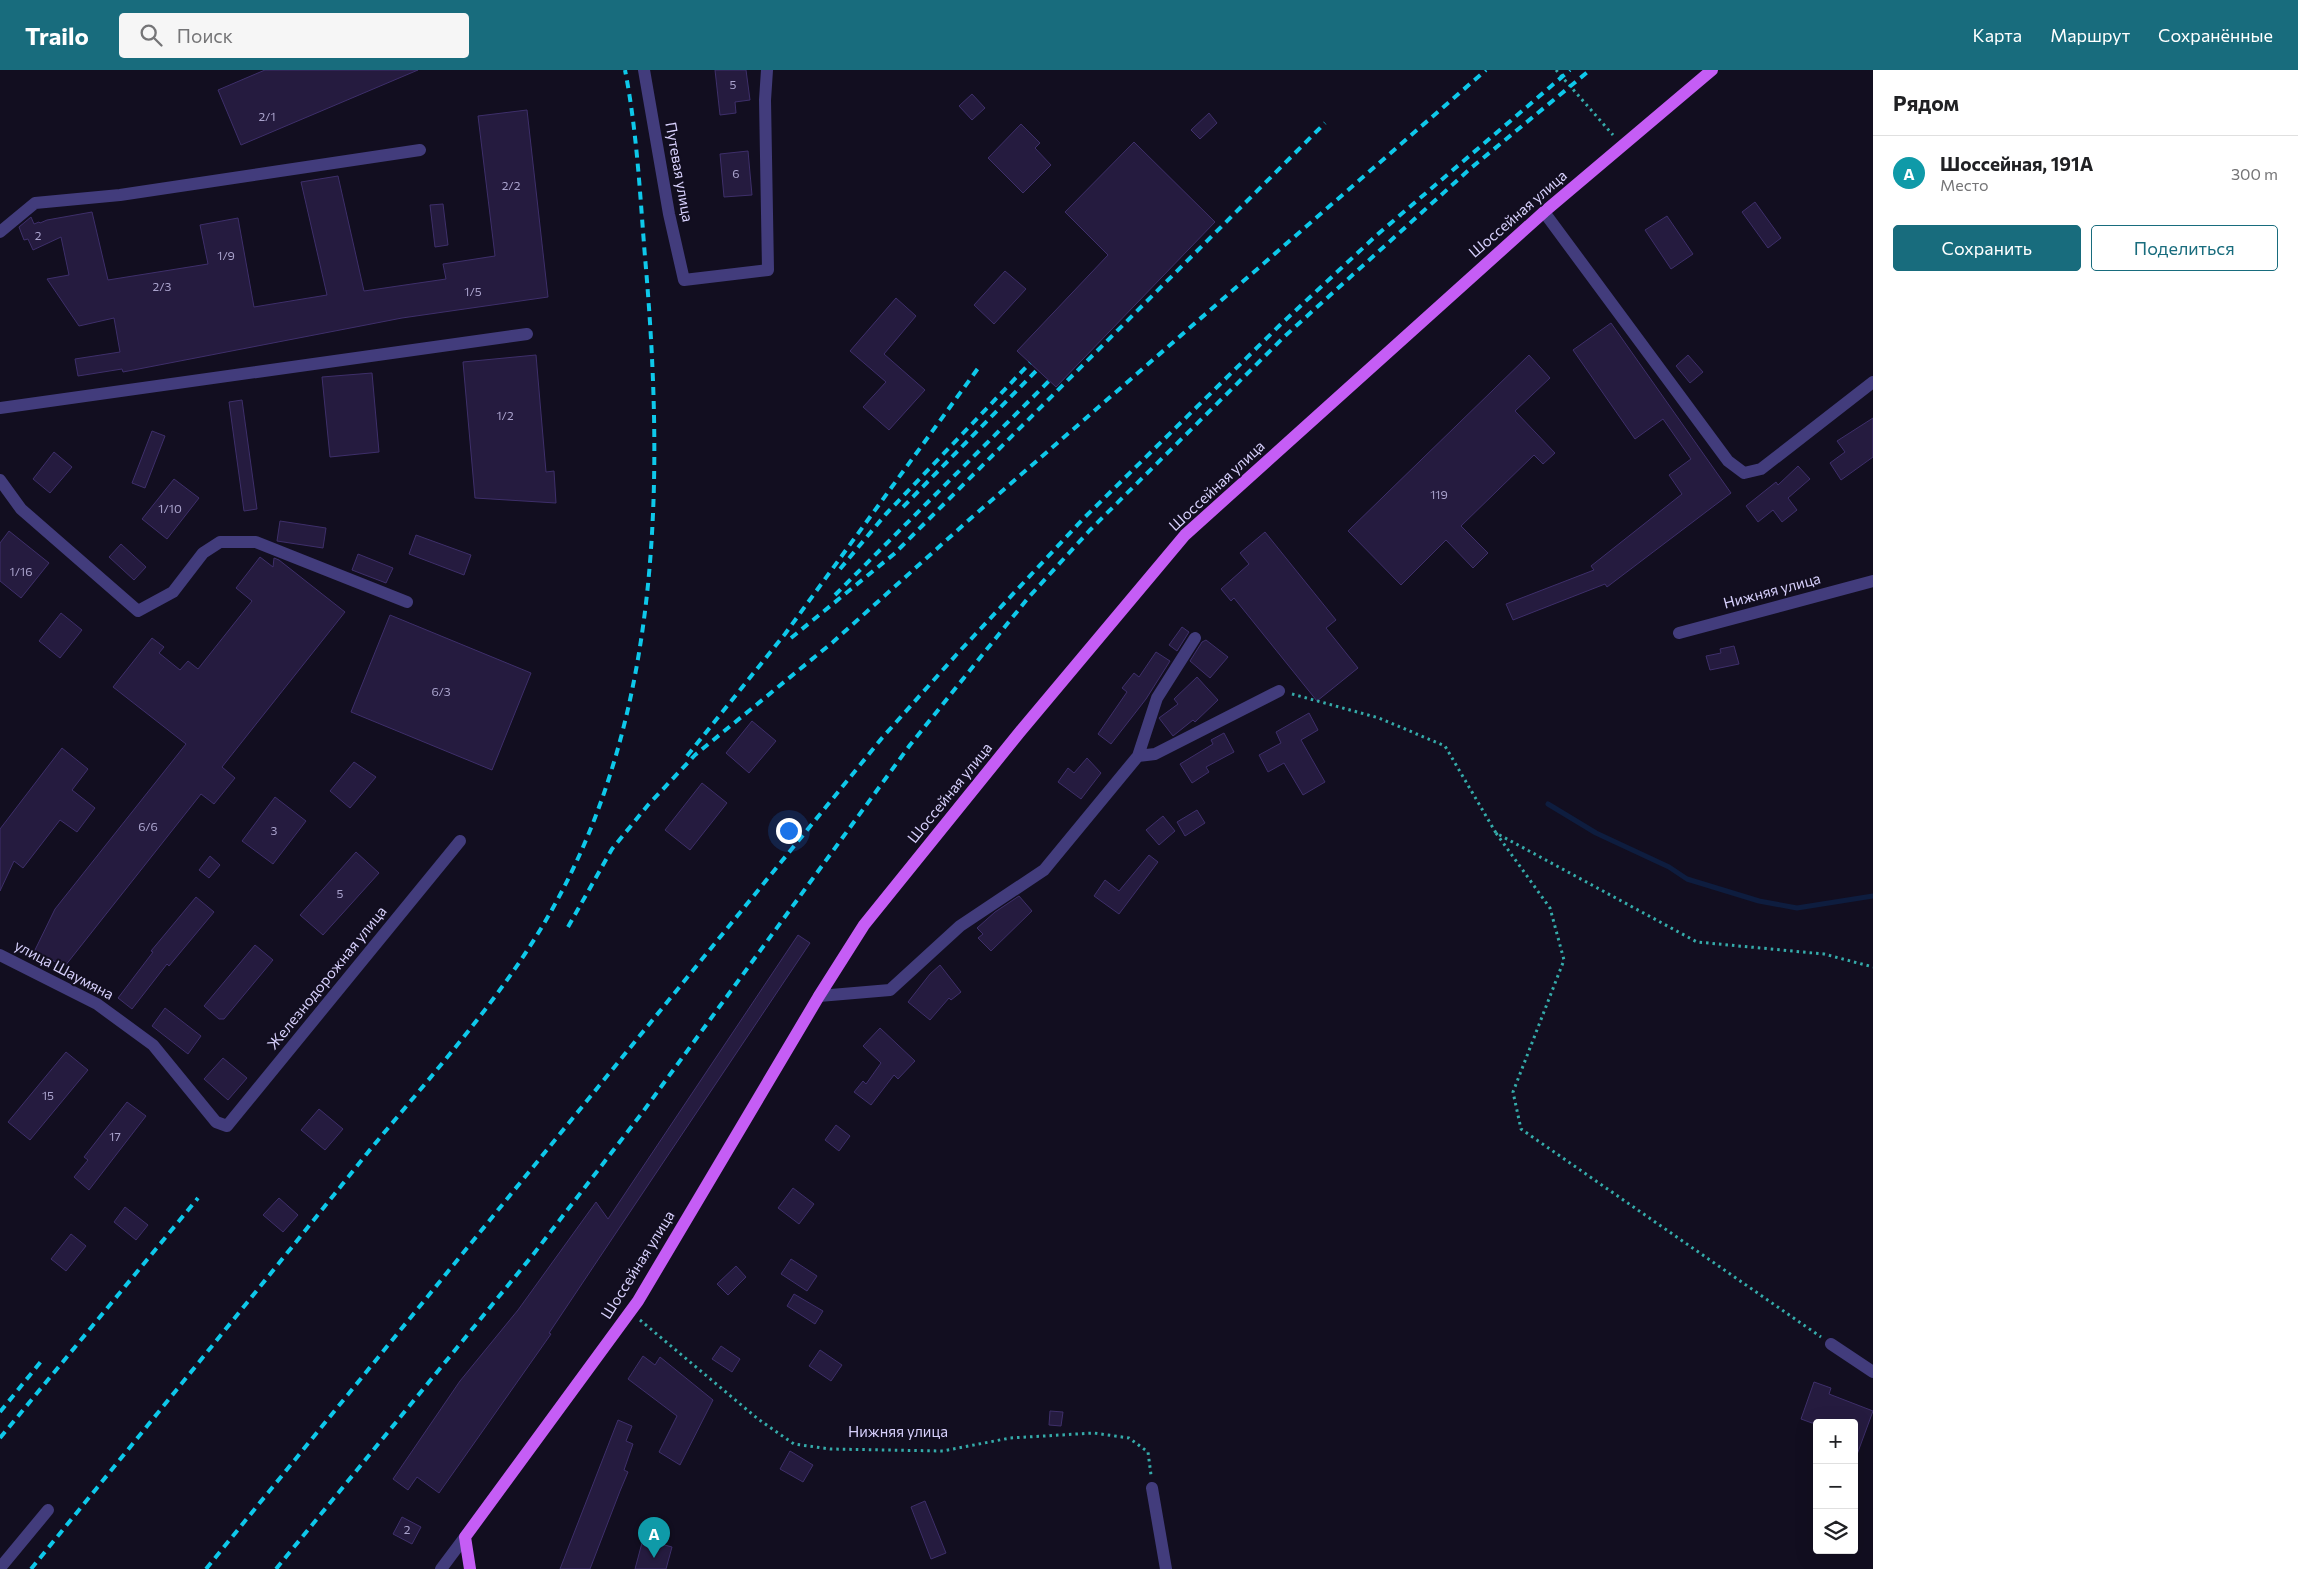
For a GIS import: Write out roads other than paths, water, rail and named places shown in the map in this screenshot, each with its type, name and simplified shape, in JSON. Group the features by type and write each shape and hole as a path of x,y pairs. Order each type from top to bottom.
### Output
{"main road":[{"name":"Шоссейная улица","path":"465,1538 630,1312 819,996 870,917 1019,733 1185,535 1544,212 1712,70"},
{"path":"465,1538 470,1569"}],"street":[{"name":"Путевая улица","path":"644,70 669,214 684,280 768,270 765,100 767,70"},
{"path":"0,232 35,202 120,196 420,150"},
{"path":"1544,212 1728,461 1744,473 1761,469 1873,382"},
{"path":"0,408 527,334"},
{"path":"0,480 21,509 138,611 174,592 203,553 220,542 256,542 406,602"},
{"name":"Нижняя улица","path":"1679,632 1873,581"},
{"path":"819,996 890,990 960,926 1044,870 1138,756 1157,698 1195,638"},
{"path":"1138,756 1155,754 1279,691"},
{"name":"Железнодорожная улица","path":"216,1122 227,1126 460,841"},
{"name":"улица Шаумяна","path":"0,955 97,1004 153,1045 216,1122"},
{"path":"1831,1344 1873,1372"},
{"path":"1152,1488 1166,1569"},
{"path":"0,1568 48,1510"},
{"path":"441,1569 465,1538"}],"waterway":[{"path":"1548,804 1596,833 1669,867 1687,879 1759,901 1797,908 1873,896"}],"railway":[{"path":"31,1569 491,1002 535,939 554,906 590,830 617,752 636,672 648,589 653,506 654,423 651,339 638,163 625,70"},
{"path":"568,927 612,849 648,805 695,755 833,642 970,519 1486,70"},
{"path":"206,1569 882,738 957,654 1083,519 1281,324 1378,234 1570,70"},
{"path":"276,1569 532,1256 642,1113 910,745 1028,598 1090,530 1285,336 1471,168 1590,70"},
{"path":"791,638 894,554 1325,123"},
{"path":"840,569 886,514 1030,363"},
{"path":"687,756 785,634 979,367"},
{"path":"903,507 1037,370"},
{"path":"835,595 1049,381"},
{"path":"0,1438 198,1198"},
{"path":"0,1412 43,1359"}],"place":[{"name":"Шоссейная, 191А","path":"654,1558"}]}
